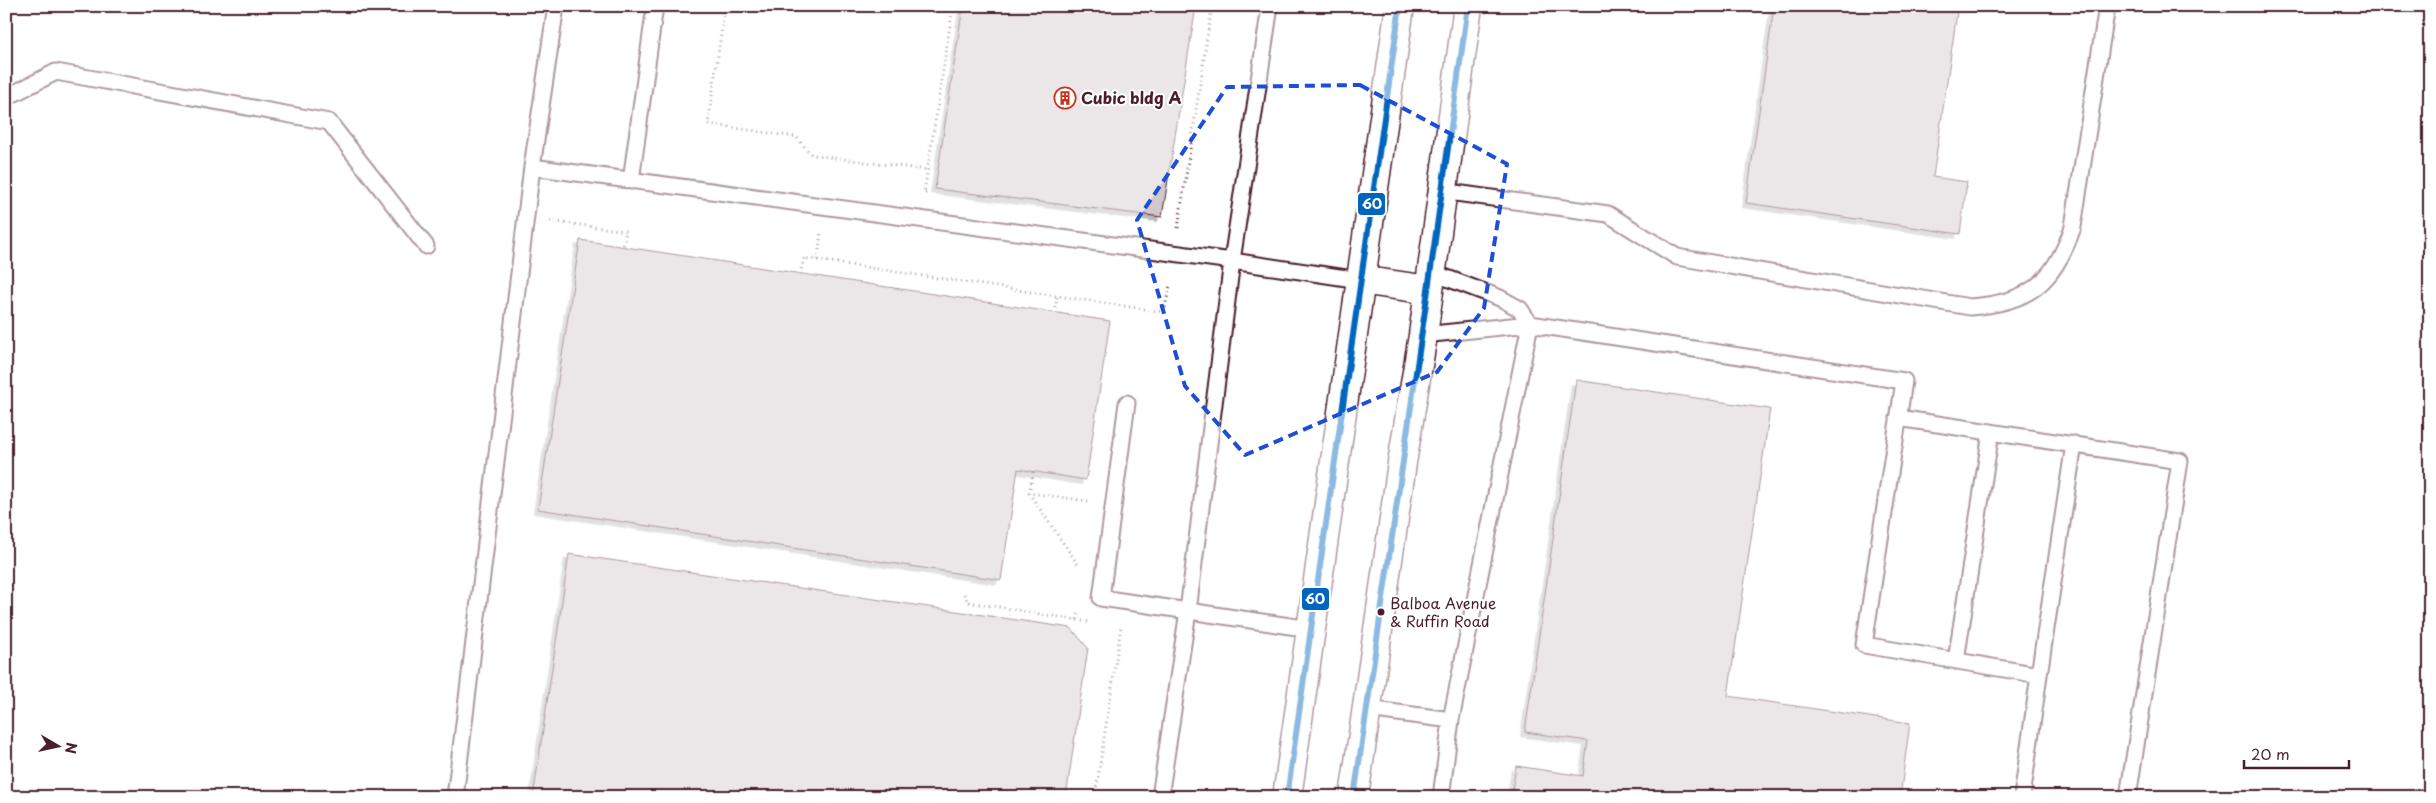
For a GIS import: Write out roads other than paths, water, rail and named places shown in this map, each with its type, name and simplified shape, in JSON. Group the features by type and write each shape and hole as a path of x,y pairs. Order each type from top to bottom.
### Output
{"main road":[{"path":"1287,797 1400,6"},
{"path":"1354,797 1423,335 1468,6"},
{"path":"1360,280 1430,281"}],"lane":[{"path":"455,797 532,168 556,6"},
{"path":"631,181 655,6"},
{"path":"1160,797 1188,611 1232,261 1270,6"},
{"path":"1442,191 1608,214 1677,257 1970,307 1998,305 2025,295 2047,277 2064,254 2073,227 2107,6"},
{"path":"7,97 56,72 329,122 426,246"},
{"path":"532,168 1232,261 1360,280"},
{"path":"1430,281 1500,298 1520,309 1530,324 1451,720 1441,797"},
{"path":"1423,335 1530,324 1904,381 1864,645 2039,675"},
{"path":"1128,403 1101,598 1310,629"},
{"path":"1898,418 2180,461 2128,797"},
{"path":"1956,661 1991,432"},
{"path":"2022,797 2074,444"},
{"path":"1367,709 1451,720"}],"place":[{"name":"Cubic bldg A","path":"1065,98"},
{"name":"Balboa Avenue & Ruffin Road","path":"1381,612"}]}
